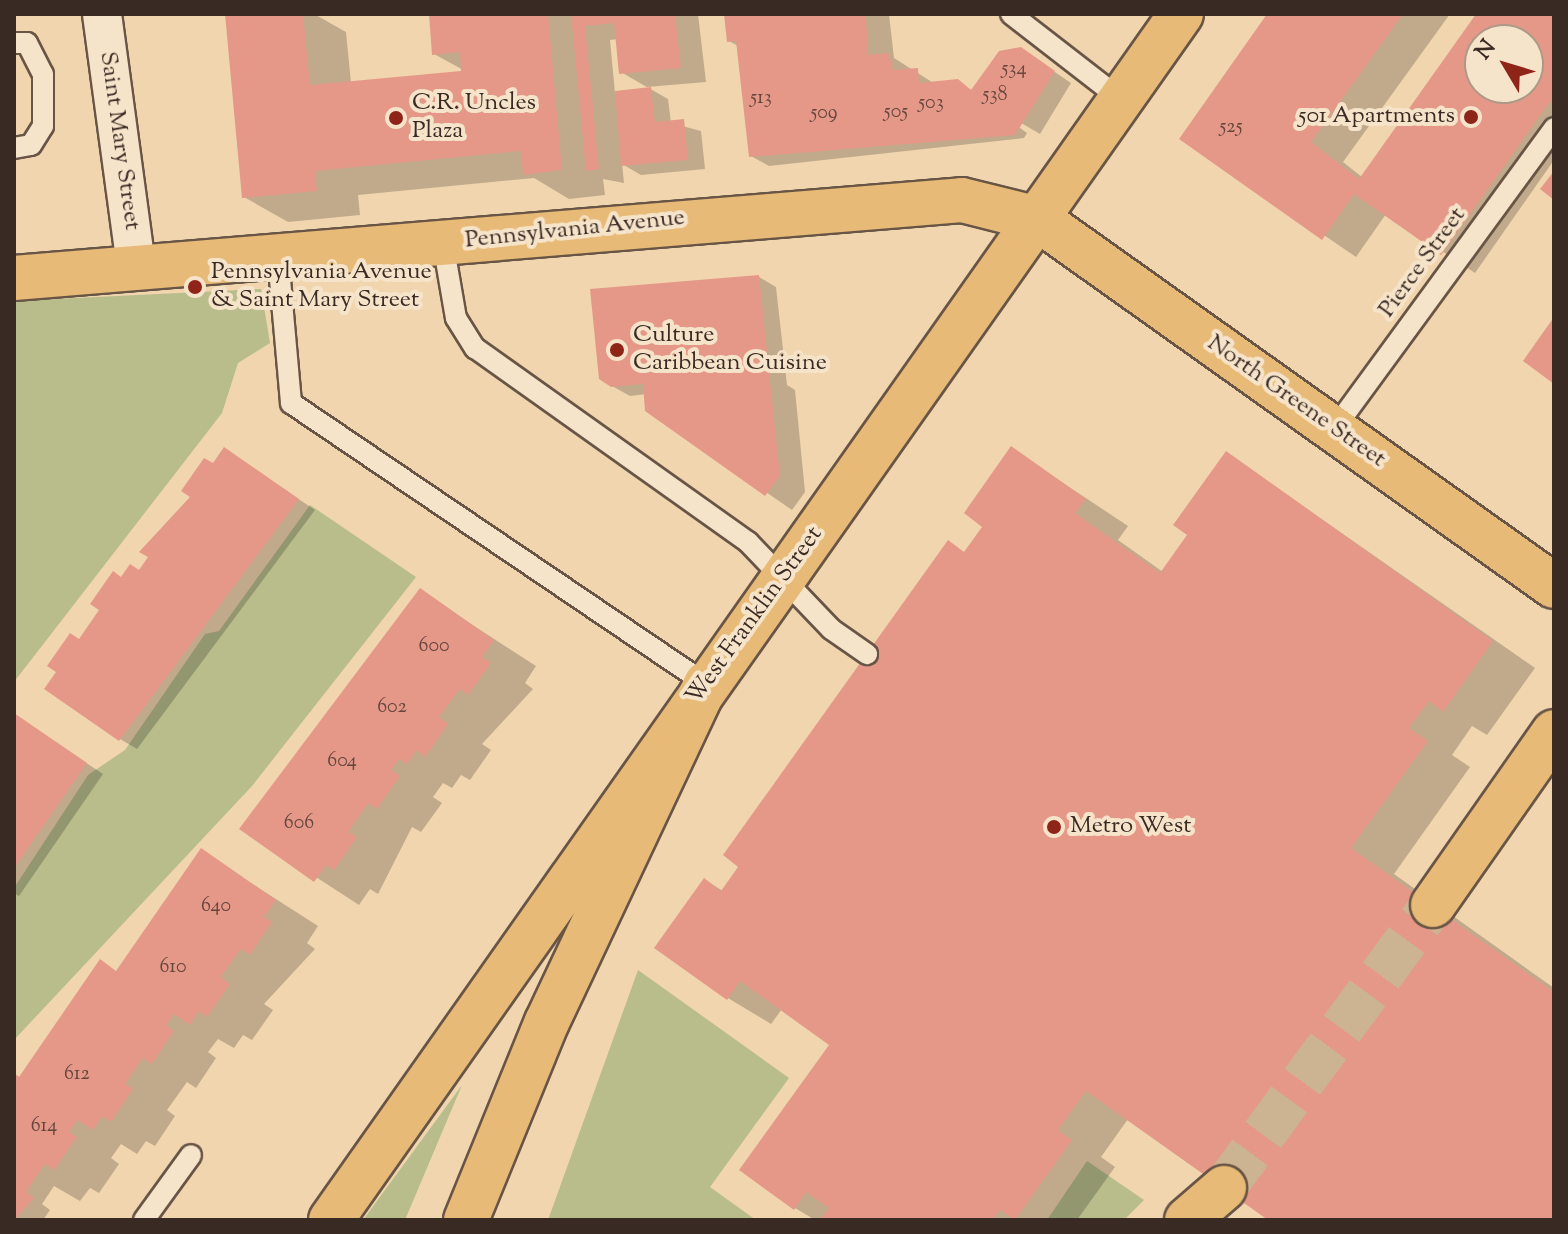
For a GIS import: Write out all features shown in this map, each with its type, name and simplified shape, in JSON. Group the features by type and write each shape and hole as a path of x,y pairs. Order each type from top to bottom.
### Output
{"main road":[{"name":"West Franklin Street","path":"331,1220 1181,14"},
{"name":"Pennsylvania Avenue","path":"14,278 443,243 901,200 962,200 1038,219"},
{"name":"North Greene Street","path":"1038,219 1554,586"},
{"path":"466,1220 547,1022 706,684"},
{"path":"1433,905 1554,732"},
{"path":"1187,1220 1213,1204"}],"street":[{"name":"Saint Mary Street","path":"102,14 136,267"}],"lane":[{"path":"1011,14 1122,100"},
{"path":"14,43 27,43 43,74 43,126 31,145 14,148"},
{"name":"Pierce Street","path":"1334,429 1551,139"},
{"path":"443,243 456,318 475,348 748,542 831,629 867,654"},
{"path":"278,257 291,403 706,684"},
{"path":"144,1220 191,1155"}],"green space":[{"path":"261,289 270,343 238,363 222,413 14,682 14,301"},
{"path":"310,505 416,577 252,786 14,1040 14,888 88,775 125,750 205,634 219,631"},
{"path":"638,970 789,1078 710,1187 756,1220 548,1220"},
{"path":"462,1085 405,1220 363,1220"},
{"path":"1087,1161 1144,1200 1124,1220 1047,1220"}],"building":[{"name":"C.R. Uncles Plaza","path":"225,14 303,14 310,85 461,71 460,52 432,55 429,14 548,14 562,170 523,175 521,151 315,171 317,191 242,198"},
{"path":"571,14 675,14 681,68 619,74 614,23 585,26 599,169 586,171"},
{"path":"724,14 866,14 868,55 889,53 893,70 918,68 919,83 958,79 971,90 999,51 1021,47 1055,71 1015,135 749,157 736,41 727,42"},
{"name":"501 Apartments","path":"1267,14 1403,14 1311,142 1359,179 1464,31 1464,104 1544,104 1544,24 1469,24 1476,14 1554,14 1554,96 1441,255 1354,194 1322,240 1179,139"},
{"path":"651,87 655,122 684,119 688,160 621,166 615,91"},
{"path":"1554,171 1554,200 1540,189"},
{"path":"759,275 780,476 765,496 645,411 643,384 611,387 599,379 590,289"},
{"path":"1554,317 1554,384 1523,361"},
{"name":"Metro West","path":"1011,446 1086,499 1075,513 1160,573 1187,535 1173,525 1226,451 1493,641 1443,712 1429,701 1409,728 1428,741 1351,848 1554,992 1554,1220 1268,1220 1086,1091 1058,1130 1072,1140 1015,1220 1000,1210 992,1220 820,1220 829,1208 806,1192 794,1210 739,1170 829,1045 740,981 727,1000 654,948 704,878 721,891 738,867 723,855 948,540 964,552 982,527 964,513"},
{"path":"224,447 299,499 119,741 44,689 56,672 47,666 70,633 79,639 99,610 90,604 113,571 121,577 130,564 139,570 148,557 139,552 190,497 181,491 204,458 213,463"},
{"path":"420,588 494,640 482,657 491,663 468,695 460,689 439,717 448,724 425,757 417,750 407,764 399,759 391,770 400,776 377,809 368,803 348,832 357,837 334,870 326,865 314,882 239,829"},
{"path":"14,713 87,763 14,868"},
{"path":"201,848 276,900 264,917 272,922 250,955 241,949 221,977 230,984 207,1017 199,1011 190,1025 174,1014 166,1025 174,1031 152,1064 143,1058 125,1084 133,1089 111,1122 102,1116 93,1130 77,1120 69,1132 77,1137 54,1170 45,1164 26,1192 34,1198 14,1220 14,1073 19,1077 100,959 116,971"}],"tunnel":[{"path":"1224,1188 1433,905"}],"place":[{"name":"501 Apartments","path":"1471,117"},
{"name":"C.R. Uncles Plaza","path":"396,118"},
{"name":"Pennsylvania Avenue & Saint Mary Street","path":"195,287"},
{"name":"Culture Caribbean Cuisine","path":"617,350"},
{"name":"Metro West","path":"1054,827"}]}
